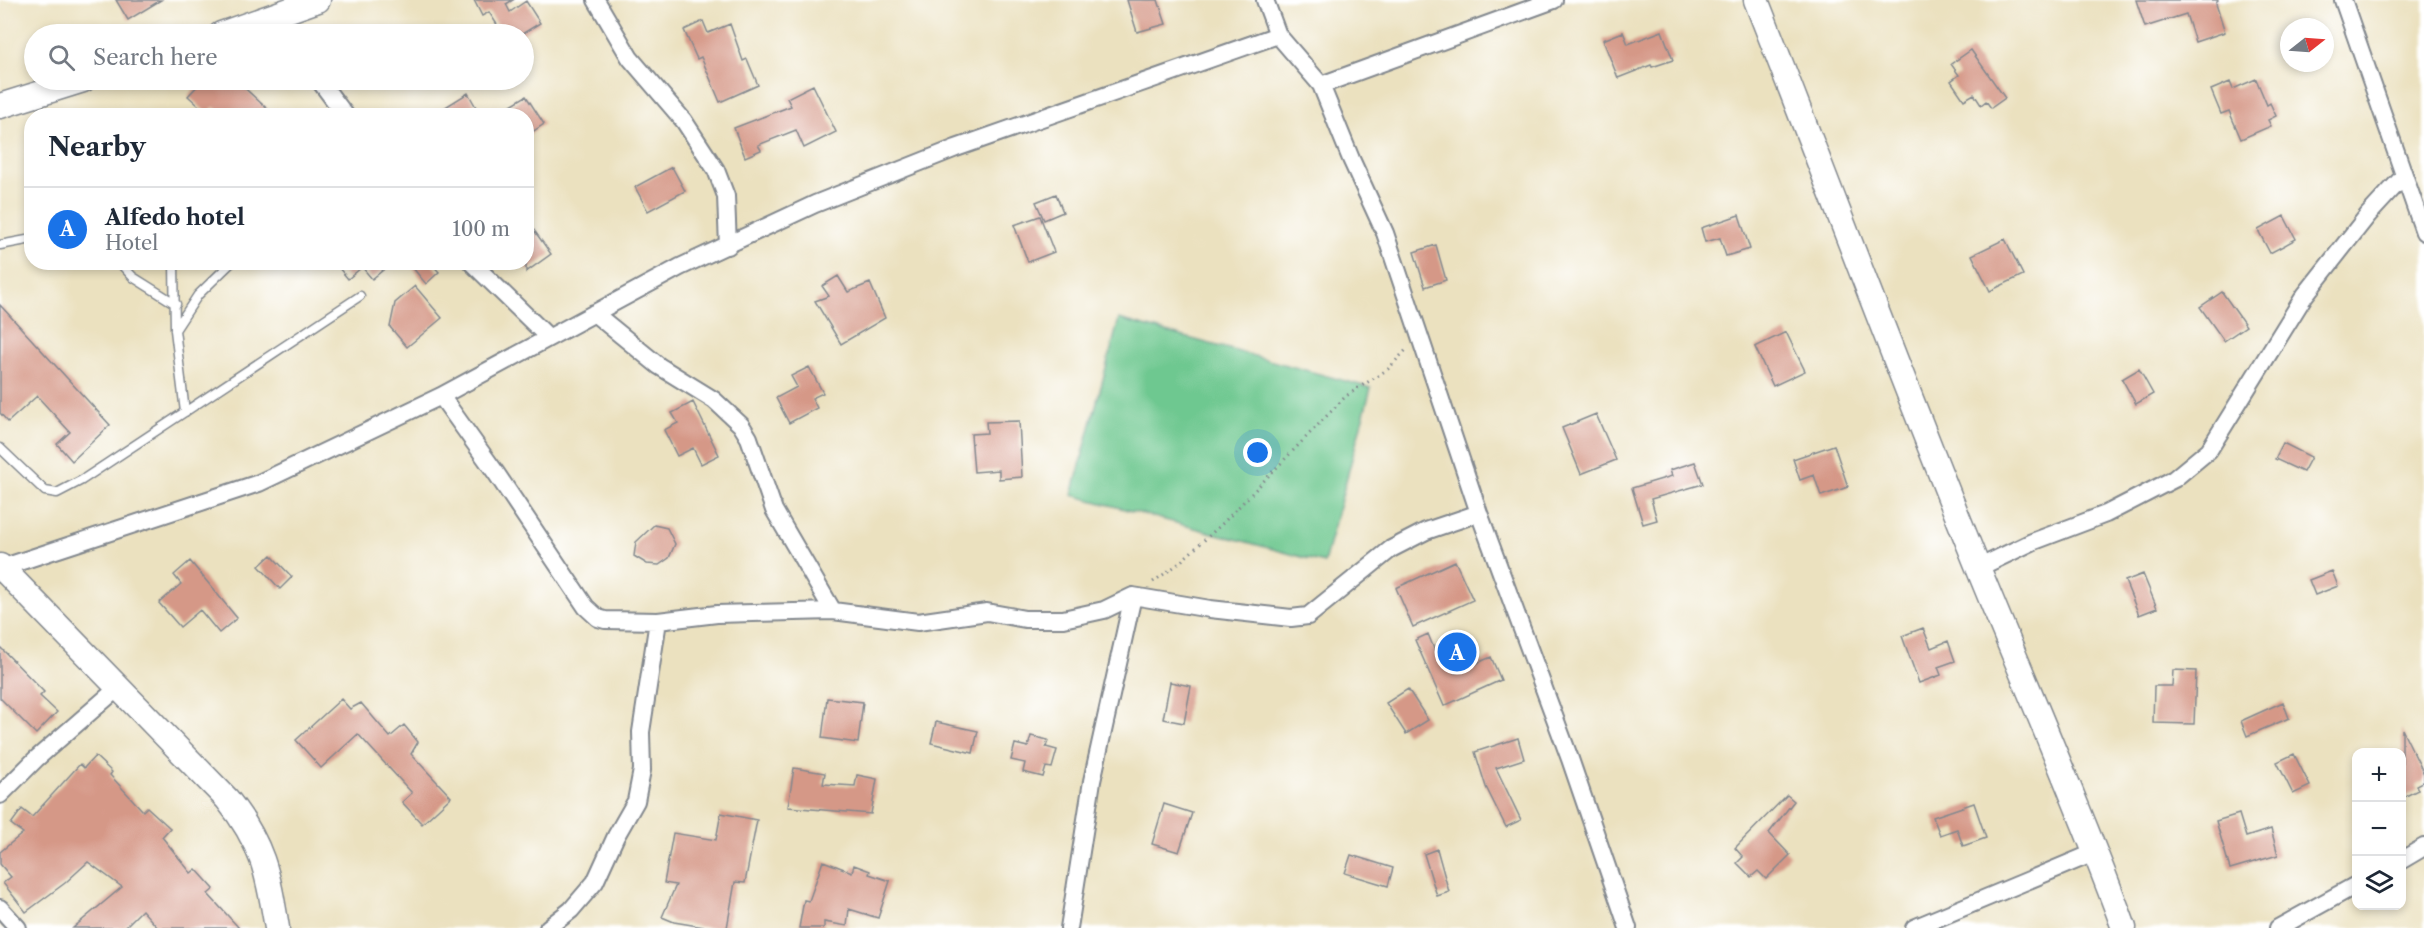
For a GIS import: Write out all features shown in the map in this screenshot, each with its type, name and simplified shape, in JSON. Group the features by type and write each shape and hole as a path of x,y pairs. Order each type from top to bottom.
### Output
{"street":[{"path":"284,24 318,0"},
{"path":"596,0 630,58 684,121 716,170 726,196 728,246"},
{"path":"1265,0 1278,35 1321,85 1351,159 1385,232 1479,513 1570,759 1628,928"},
{"path":"1321,85 1554,0"},
{"path":"1756,0 1978,568 2096,852 2124,928"},
{"path":"2343,0 2424,232"},
{"path":"278,928 267,870 259,845 244,820 227,799 1,567 259,483 441,396 680,267 815,204 945,152 1278,35"},
{"path":"0,106 51,90"},
{"path":"326,90 340,108"},
{"path":"1978,568 2032,542 2106,514 2174,479 2209,450 2305,295 2368,214 2403,177"},
{"path":"479,270 548,337"},
{"path":"594,313 659,366 714,400 741,425 749,438 774,510 833,611"},
{"path":"441,396 592,614 598,618 615,622 658,621 717,614 833,611 918,622 987,612 1024,619 1063,619 1104,610 1133,596 1292,618 1308,616 1391,549 1426,531 1479,513"},
{"path":"1069,928 1092,781 1133,596"},
{"path":"548,928 571,910 595,882 616,836 636,801 642,770 641,732 658,621"},
{"path":"0,795 36,759 119,687"},
{"path":"2406,858 2424,847"},
{"path":"1914,928 2096,852"},
{"path":"2278,928 2352,887"},
{"path":"0,908 18,928"}],"lane":[{"path":"0,245 24,240"},
{"path":"127,270 133,277 176,304"},
{"path":"174,270 175,330 185,412"},
{"path":"175,330 198,295 224,270"},
{"path":"0,448 45,491 57,492 82,480 360,296"}],"path":[{"path":"1133,596 1178,564 1346,396 1388,369 1420,335"}],"green space":[{"path":"1119,319 1371,388 1324,563 1072,495"}],"building":[{"path":"116,0 161,0 128,20"},
{"path":"474,0 513,0 506,4 510,12 526,1 540,23 534,27 534,24 497,24 489,12 482,16"},
{"path":"1127,0 1158,0 1166,24 1137,32"},
{"path":"2136,0 2218,0 2216,4 2225,32 2195,42 2186,14 2145,27"},
{"path":"703,21 708,33 730,24 743,61 747,59 758,85 720,102 701,57 697,59 684,30"},
{"path":"1662,31 1673,60 1652,67 1651,65 1618,78 1603,40 1623,32 1628,44"},
{"path":"1971,50 2005,98 1991,108 1986,101 1981,105 1974,94 1964,100 1951,81 1959,75 1951,64"},
{"path":"2256,79 2267,105 2270,103 2276,116 2268,120 2271,126 2241,139 2229,111 2221,114 2211,90 2230,82 2233,89"},
{"path":"813,85 836,132 804,148 796,130 758,145 761,150 745,157 734,128 791,106 787,98"},
{"path":"194,90 247,90 266,108 201,108 188,96"},
{"path":"468,93 476,108 444,108"},
{"path":"526,96 534,108 513,108 511,105"},
{"path":"534,108 544,124 534,131"},
{"path":"672,167 685,191 648,211 635,187"},
{"path":"1056,194 1063,212 1044,220 1036,202"},
{"path":"1739,215 1750,249 1726,256 1720,238 1705,242 1701,228"},
{"path":"1040,216 1054,252 1028,262 1014,225"},
{"path":"2284,216 2296,239 2270,253 2258,230"},
{"path":"534,230 551,254 534,266"},
{"path":"2005,239 2023,275 1990,291 1972,255"},
{"path":"1436,245 1446,280 1425,287 1414,252"},
{"path":"341,270 358,270 348,279"},
{"path":"364,270 383,270 372,279"},
{"path":"415,270 437,270 439,272 426,284"},
{"path":"838,276 848,292 870,283 885,318 841,344 815,301 829,296 822,286"},
{"path":"415,286 442,318 407,347 390,327 395,303"},
{"path":"2222,292 2246,326 2224,341 2200,307"},
{"path":"0,305 110,425 72,461 57,444 70,432 37,396 8,422 0,413"},
{"path":"1786,332 1805,371 1773,386 1755,347"},
{"path":"809,367 823,393 812,398 817,408 789,423 776,398 797,387 791,376"},
{"path":"2139,369 2153,394 2136,404 2122,379"},
{"path":"693,402 719,455 701,464 693,448 677,456 664,430 678,423 672,413"},
{"path":"1596,414 1616,460 1581,474 1562,428"},
{"path":"1019,421 1022,477 999,479 999,470 974,472 971,434 987,433 986,422"},
{"path":"2283,443 2311,457 2303,472 2275,459"},
{"path":"1834,445 1848,487 1821,496 1814,475 1800,480 1793,459"},
{"path":"1695,462 1703,484 1651,499 1657,520 1643,524 1632,488 1672,476 1670,470"},
{"path":"654,525 667,528 675,544 669,558 659,565 647,564 634,556 636,542"},
{"path":"271,555 292,577 280,589 259,566"},
{"path":"190,561 237,618 219,633 200,610 180,627 159,603 181,584 174,575"},
{"path":"1455,561 1473,600 1413,627 1396,588"},
{"path":"2332,571 2338,586 2315,595 2309,580"},
{"path":"2143,574 2157,608 2139,615 2125,581"},
{"path":"1923,628 1931,648 1948,641 1955,661 1938,667 1941,675 1919,683 1902,636"},
{"path":"1428,634 1437,656 1446,652 1455,673 1491,657 1501,680 1444,706 1415,640"},
{"path":"0,647 44,692 40,696 57,712 36,734 0,698"},
{"path":"2173,670 2196,671 2194,724 2153,723 2154,686 2172,686"},
{"path":"1170,682 1191,686 1184,723 1163,719"},
{"path":"1408,689 1428,720 1406,734 1386,703"},
{"path":"827,698 863,702 858,743 822,738"},
{"path":"341,699 350,709 361,703 390,737 404,725 418,742 411,754 451,797 422,824 402,802 412,793 358,734 321,768 296,740"},
{"path":"2283,702 2289,718 2247,736 2241,721"},
{"path":"936,722 978,731 973,753 931,743"},
{"path":"2402,729 2424,774 2424,781 2416,785 2418,790 2406,796 2406,748 2402,748"},
{"path":"1031,736 1048,740 1046,747 1057,750 1052,768 1046,767 1043,777 1023,772 1025,763 1011,760 1015,744 1028,747"},
{"path":"1518,738 1524,759 1496,768 1521,820 1506,827 1486,787 1475,752"},
{"path":"2294,754 2310,786 2293,794 2277,762"},
{"path":"95,756 112,772 110,775 143,811 147,807 170,828 162,837 191,873 196,869 214,889 208,894 239,928 158,928 142,910 124,928 73,928 122,887 88,862 65,883 26,912 3,883 11,877 0,864 0,852 23,833 11,824 22,809 32,817 80,764 84,768"},
{"path":"794,768 825,773 823,784 855,786 857,775 877,779 871,814 788,807"},
{"path":"1787,795 1794,801 1769,833 1790,855 1766,879 1758,871 1751,877 1737,863 1743,857 1735,848"},
{"path":"1974,803 1986,838 1963,846 1957,829 1940,835 1933,817"},
{"path":"1164,804 1192,813 1179,852 1152,844"},
{"path":"721,813 757,820 745,883 735,882 727,928 710,928 674,922 662,917 676,885 664,883 673,833 716,840"},
{"path":"2239,814 2246,837 2271,829 2278,855 2230,869 2216,821"},
{"path":"1437,849 1449,892 1437,896 1424,854"},
{"path":"1351,855 1393,868 1388,886 1345,873"},
{"path":"823,861 852,872 854,865 870,871 869,874 890,881 878,918 849,909 847,926 824,922 824,928 799,928 804,900 809,901"}],"place":[{"name":"Alfedo hotel","path":"1457,652"}]}
